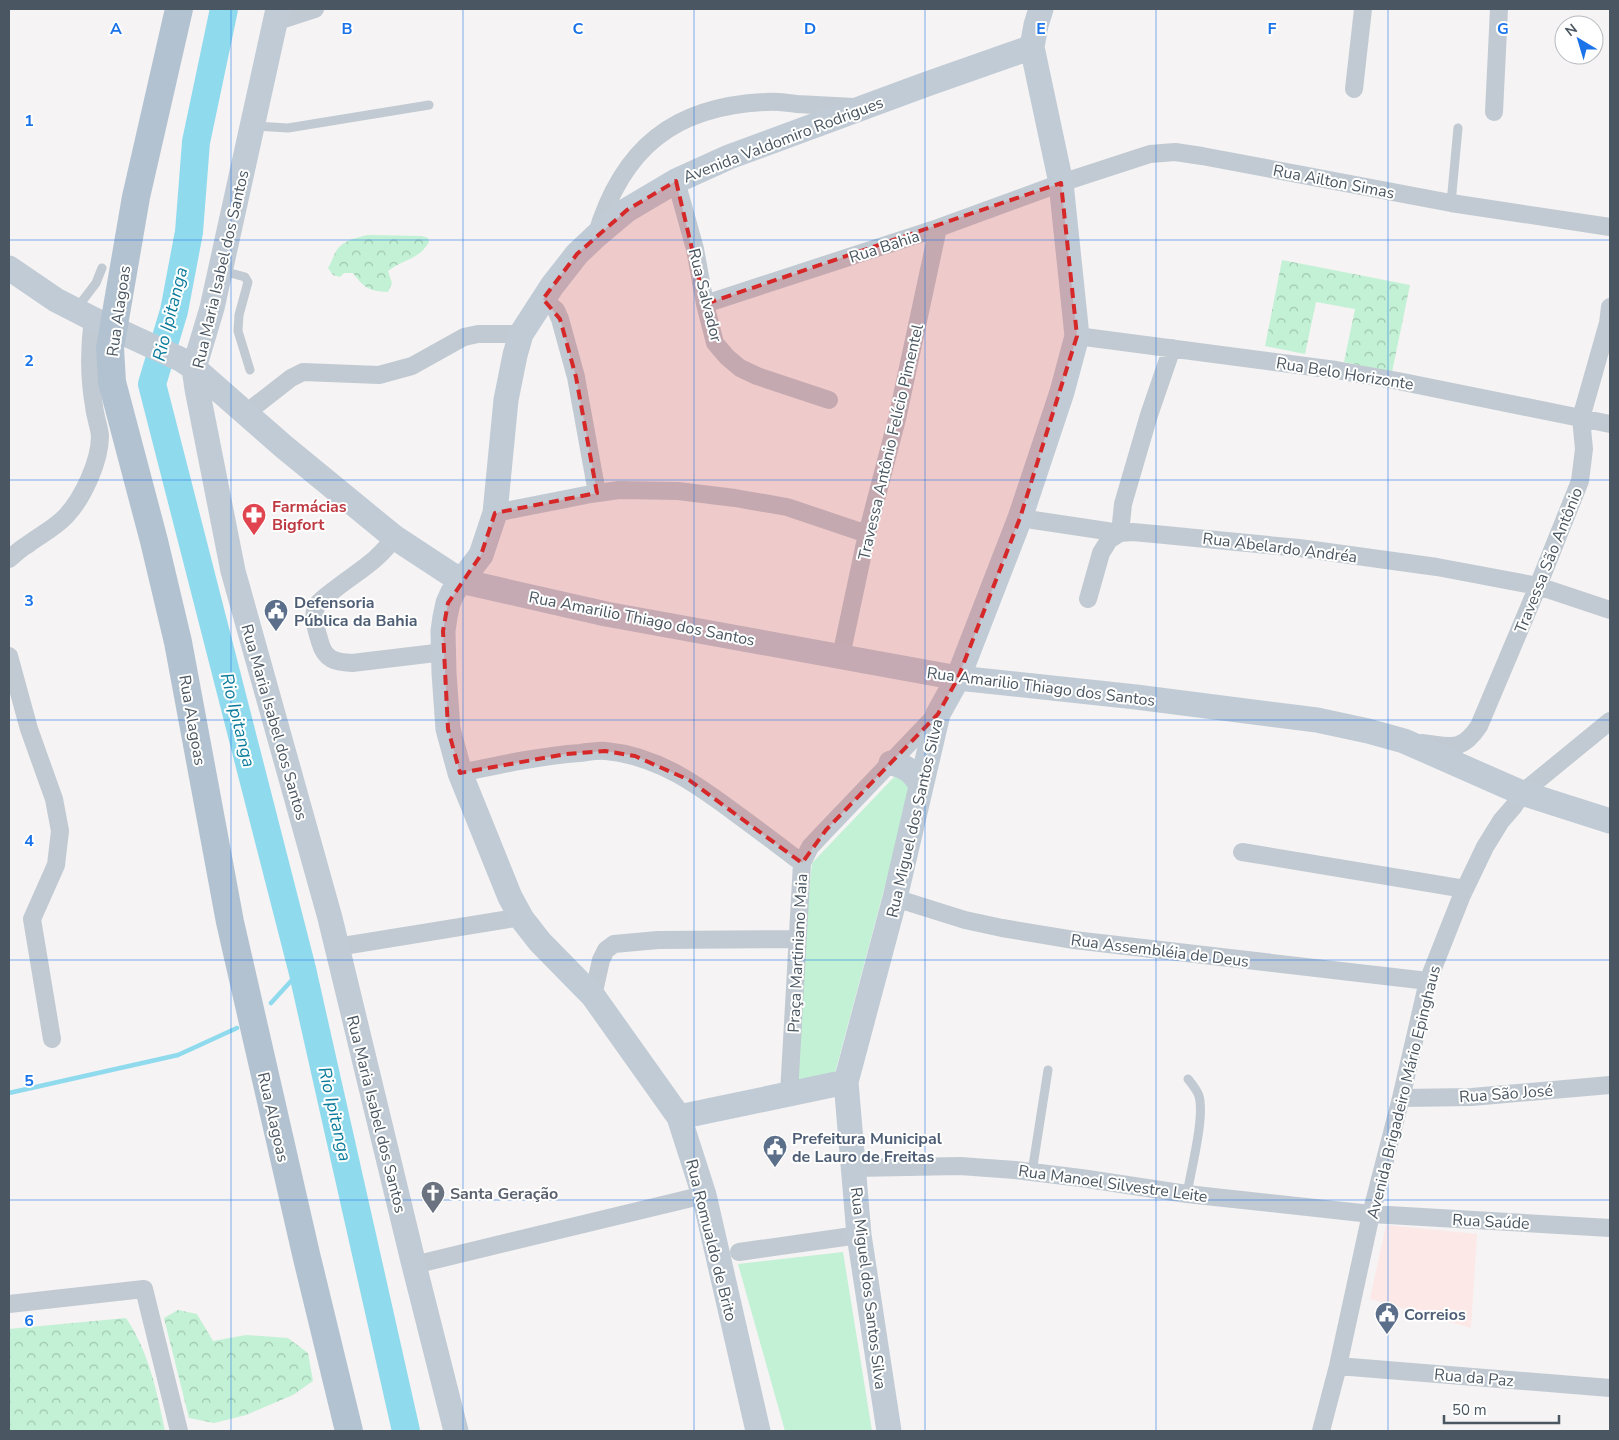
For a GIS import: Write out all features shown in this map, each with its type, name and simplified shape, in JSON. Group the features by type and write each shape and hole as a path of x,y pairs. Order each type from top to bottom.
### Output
{"main road":[{"name":"Rua Alagoas","path":"179,9 136,197 94,319 110,348 112,382 178,642 230,922 306,1254 350,1431"}],"street":[{"path":"277,15 315,9"},
{"path":"1032,47 1041,9"},
{"path":"1354,89 1363,9"},
{"path":"1494,112 1499,9"},
{"name":"Rua Maria Isabel dos Santos","path":"277,15 212,308 188,364 199,407 233,571 337,947 456,1431"},
{"name":"Avenida Valdomiro Rodrigues","path":"461,582 481,555 495,513 506,400 514,355 520,334 543,299 577,254 596,236 627,210 676,180 729,157 1032,47"},
{"name":"Rua Miguel dos Santos Silva","path":"889,1431 859,1235 846,1082 895,898 938,714 958,678 1020,518 1062,392 1077,336 1062,183 1032,47"},
{"path":"596,236 601,217 621,176 647,144 670,127 695,115 732,105 768,102 862,108"},
{"name":"Rua Ailton Simas","path":"1062,183 1150,154 1174,152 1450,203 1610,227"},
{"name":"Rua Salvador","path":"676,180 695,250 705,304 715,342 726,357 740,368 757,376 829,400"},
{"name":"Rua Bahia","path":"705,304 938,228 1062,183"},
{"name":"Travessa Antônio Felício Pimentel","path":"841,656 867,534 897,418 938,228"},
{"path":"9,268 94,319 188,364 283,446 394,537 461,582"},
{"path":"9,288 94,319"},
{"path":"543,299 556,310 560,319 576,377 597,493"},
{"name":"Travessa São Antônio","path":"1404,741 1455,747 1465,743 1472,737 1479,726 1580,481 1584,449 1581,418 1608,323 1610,307"},
{"path":"9,559 67,515 90,478 99,446 100,435 92,389 90,343 94,319"},
{"path":"246,413 291,378 303,372 379,375 412,366 464,337 478,334 520,334"},
{"name":"Rua Belo Horizonte","path":"1077,336 1336,370 1610,424"},
{"path":"1088,599 1101,553 1109,540 1120,533 1123,504 1149,415 1172,348"},
{"path":"495,513 619,490 678,491 787,507 867,534"},
{"name":"Rua Abelardo Andréa","path":"1020,518 1120,533 1133,532 1299,548 1437,567 1538,586 1610,610"},
{"path":"394,537 384,552 327,595 316,606 314,617 320,645 326,656 338,662 444,652"},
{"name":"Rua Romualdo de Brito","path":"461,582 453,592 448,603 443,631 448,729 460,773 510,897 521,917 540,942 593,996 679,1117 704,1194 758,1431"},
{"name":"Rua Amarilio Thiago dos Santos","path":"461,582 606,614 958,678 1146,698 1317,720 1404,741 1522,793 1610,820"},
{"path":"9,656 29,729 54,799 60,831 56,865 32,919 52,1039"},
{"name":"Praça Martiniano Maia","path":"789,1094 802,863 810,847 938,714"},
{"name":"Avenida Brigadeiro Mário Epinghaus","path":"1321,1431 1338,1366 1371,1214 1402,1098 1428,981 1465,889 1485,847 1522,793 1610,721"},
{"path":"460,773 566,754 605,751 635,756 662,765 708,792 802,863"},
{"path":"891,763 901,765 910,770 921,786"},
{"path":"1242,852 1465,889"},
{"name":"Rua Assembléia de Deus","path":"895,898 965,920 1074,940 1428,981"},
{"path":"337,947 521,917"},
{"path":"593,996 606,950 614,944 658,940 797,939"},
{"path":"679,1117 846,1082"},
{"name":"Rua São José","path":"1402,1098 1482,1096 1610,1085"},
{"name":"Rua Manoel Silvestre Leite","path":"854,1168 960,1166 1032,1172 1187,1194 1371,1214"},
{"path":"414,1265 704,1194"},
{"name":"Rua Saúde","path":"1371,1214 1610,1228"},
{"path":"739,1252 859,1235"},
{"path":"9,1304 144,1289 179,1431"},
{"name":"Rua da Paz","path":"1338,1366 1610,1388"}],"lane":[{"path":"252,126 288,128 430,105"},
{"path":"1450,203 1458,128"},
{"path":"94,319 96,283 102,268"},
{"path":"220,270 245,277 248,282 238,315 238,331 250,370"},
{"path":"1032,1172 1048,1070"},
{"path":"1187,1194 1201,1105 1198,1093 1188,1079"}],"highlighted area":[{"path":"676,181 705,304 1061,183 1077,336 1020,518 958,678 938,714 826,830 802,863 689,780 635,756 605,751 566,754 460,773 448,729 443,631 448,603 481,555 495,513 597,493 576,377 560,319 543,299 577,254 627,210"}],"shaded area":[{"path":"1386,1225 1477,1234 1471,1328 1370,1299"}],"green space":[{"path":"368,235 422,236 428,238 429,242 416,256 388,271 392,283 388,292 381,292 368,288 353,273 344,273 340,277 333,275 328,268 341,245 350,240"},
{"path":"1282,260 1410,285 1392,372 1344,362 1355,309 1316,302 1305,354 1265,346"},
{"path":"897,774 913,781 835,1073 788,1084 812,863"},
{"path":"843,1252 872,1431 785,1431 738,1264"},
{"path":"178,1310 197,1314 213,1341 246,1335 288,1338 308,1353 313,1381 293,1395 246,1415 214,1423 189,1418 164,1318"},
{"path":"126,1318 146,1358 165,1431 9,1431 9,1329"}],"waterway":[{"name":"Rio Ipitanga","path":"224,9 196,142 189,232 174,311 152,384 302,969 406,1431"},
{"path":"271,1003 302,969"},
{"path":"9,1093 178,1055 237,1028"}],"place":[{"name":"Farmácias Bigfort","path":"254,536"},
{"name":"Defensoria Pública da Bahia","path":"276,632"},
{"name":"Prefeitura Municipal de Lauro de Freitas","path":"775,1168"},
{"name":"Santa Geração","path":"433,1214"},
{"name":"Correios","path":"1387,1335"}]}
